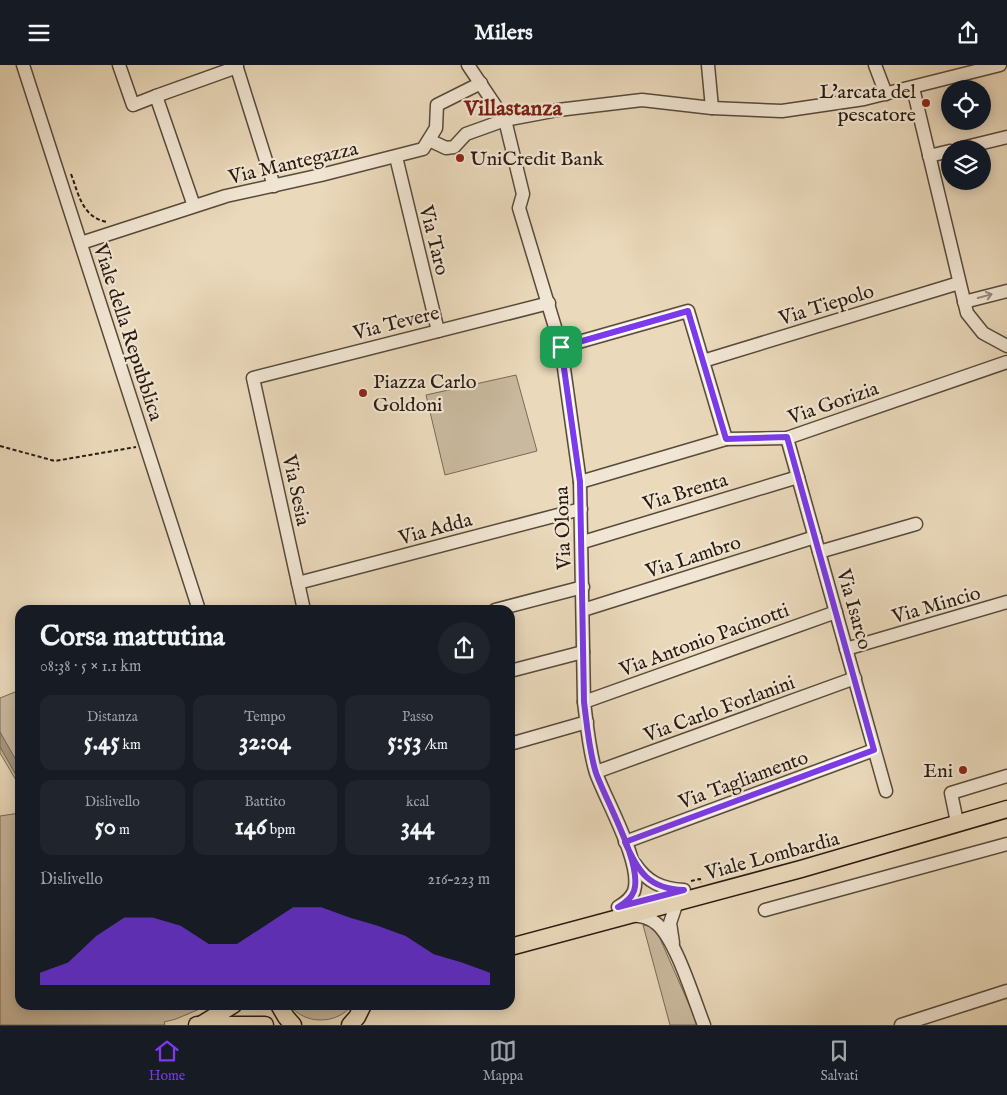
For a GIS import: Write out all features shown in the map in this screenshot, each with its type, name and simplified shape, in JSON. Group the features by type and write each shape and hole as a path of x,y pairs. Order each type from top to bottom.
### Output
{"main road":[{"name":"Viale Lombardia","path":"515,935 624,911 839,849 1007,809"},
{"name":"Viale Lombardia","path":"515,945 624,911"},
{"path":"199,1024 224,1010"},
{"path":"282,1010 293,1025"},
{"path":"199,1024 265,1025"}],"street":[{"name":"Viale della Repubblica","path":"23,65 197,605"},
{"path":"120,65 133,105 237,66 274,186"},
{"name":"Via Olona","path":"468,65 505,120 523,194 519,208 561,347 580,482 586,722 596,772 632,860 636,877 633,892 624,911"},
{"path":"708,65 712,108"},
{"path":"875,65 886,94"},
{"path":"481,83 437,105 436,128 429,140 446,148 454,147 466,134 505,120 558,110 642,100 712,108 782,111 886,94 1000,65"},
{"path":"913,88 964,302 970,318 978,328 1007,346"},
{"path":"156,96 194,206"},
{"path":"991,141 1007,137"},
{"name":"Via Mantegazza","path":"80,243 226,196 396,157 423,149 429,140"},
{"path":"929,156 941,153"},
{"name":"Via Taro","path":"396,157 438,331"},
{"name":"Via Tiepolo","path":"703,361 959,283"},
{"path":"964,302 1007,291"},
{"name":"Via Tevere","path":"253,378 549,303"},
{"path":"561,347 688,311 726,439"},
{"name":"Via Gorizia","path":"580,482 726,439 787,437 1007,362"},
{"name":"Via Sesia","path":"253,378 303,605"},
{"name":"Via Isarco","path":"787,437 886,791"},
{"name":"Via Brenta","path":"583,542 798,477"},
{"name":"Via Adda","path":"298,583 581,509"},
{"path":"819,551 916,524"},
{"name":"Via Lambro","path":"583,610 815,537"},
{"path":"514,605 583,587"},
{"name":"Via Mincio","path":"846,649 1007,602"},
{"name":"Via Antonio Pacinotti","path":"584,702 836,612"},
{"path":"515,670 583,652"},
{"name":"Via Carlo Forlanini","path":"596,772 854,678"},
{"path":"515,743 586,722"},
{"name":"Via Tagliamento","path":"625,842 874,750"},
{"path":"957,822 951,793 1007,775"},
{"path":"765,910 1007,844"},
{"name":"Via Olona","path":"632,860 643,875 656,885 672,889 681,896"},
{"path":"674,950 670,923 681,896"},
{"path":"624,911 646,917 658,925 674,950 704,1025"},
{"path":"901,1025 925,1021 1007,991"}],"path":[{"path":"71,173 84,210 100,220 109,222"},
{"path":"242,181 270,173"},
{"path":"0,446 46,460 60,461 146,446"}],"shaded area":[{"path":"516,375 537,451 445,475 426,395"},
{"path":"15,692 15,778 0,753 0,698"},
{"path":"0,732 15,758 15,773 0,747"},
{"path":"15,814 15,1010 197,1010 164,1022 165,1025 0,1025 0,816"},
{"path":"643,925 655,927 698,1025 670,1025"},
{"path":"294,1010 348,1010 338,1016 321,1020 312,1019"}],"place":[{"name":"L'arcata del pescatore","path":"926,103"},
{"name":"UniCredit Bank","path":"460,158"},
{"name":"Piazza Carlo Goldoni","path":"363,393"},
{"name":"Eni","path":"963,770"}],"district":[{"name":"Villastanza","path":"513,107"}],"route":[{"path":"561,347 580,482 586,722 596,772 632,860 636,877 630,898 618,907 684,890 664,888 649,880 632,860 625,842 874,750 787,437 726,439 688,311 561,347"}]}
